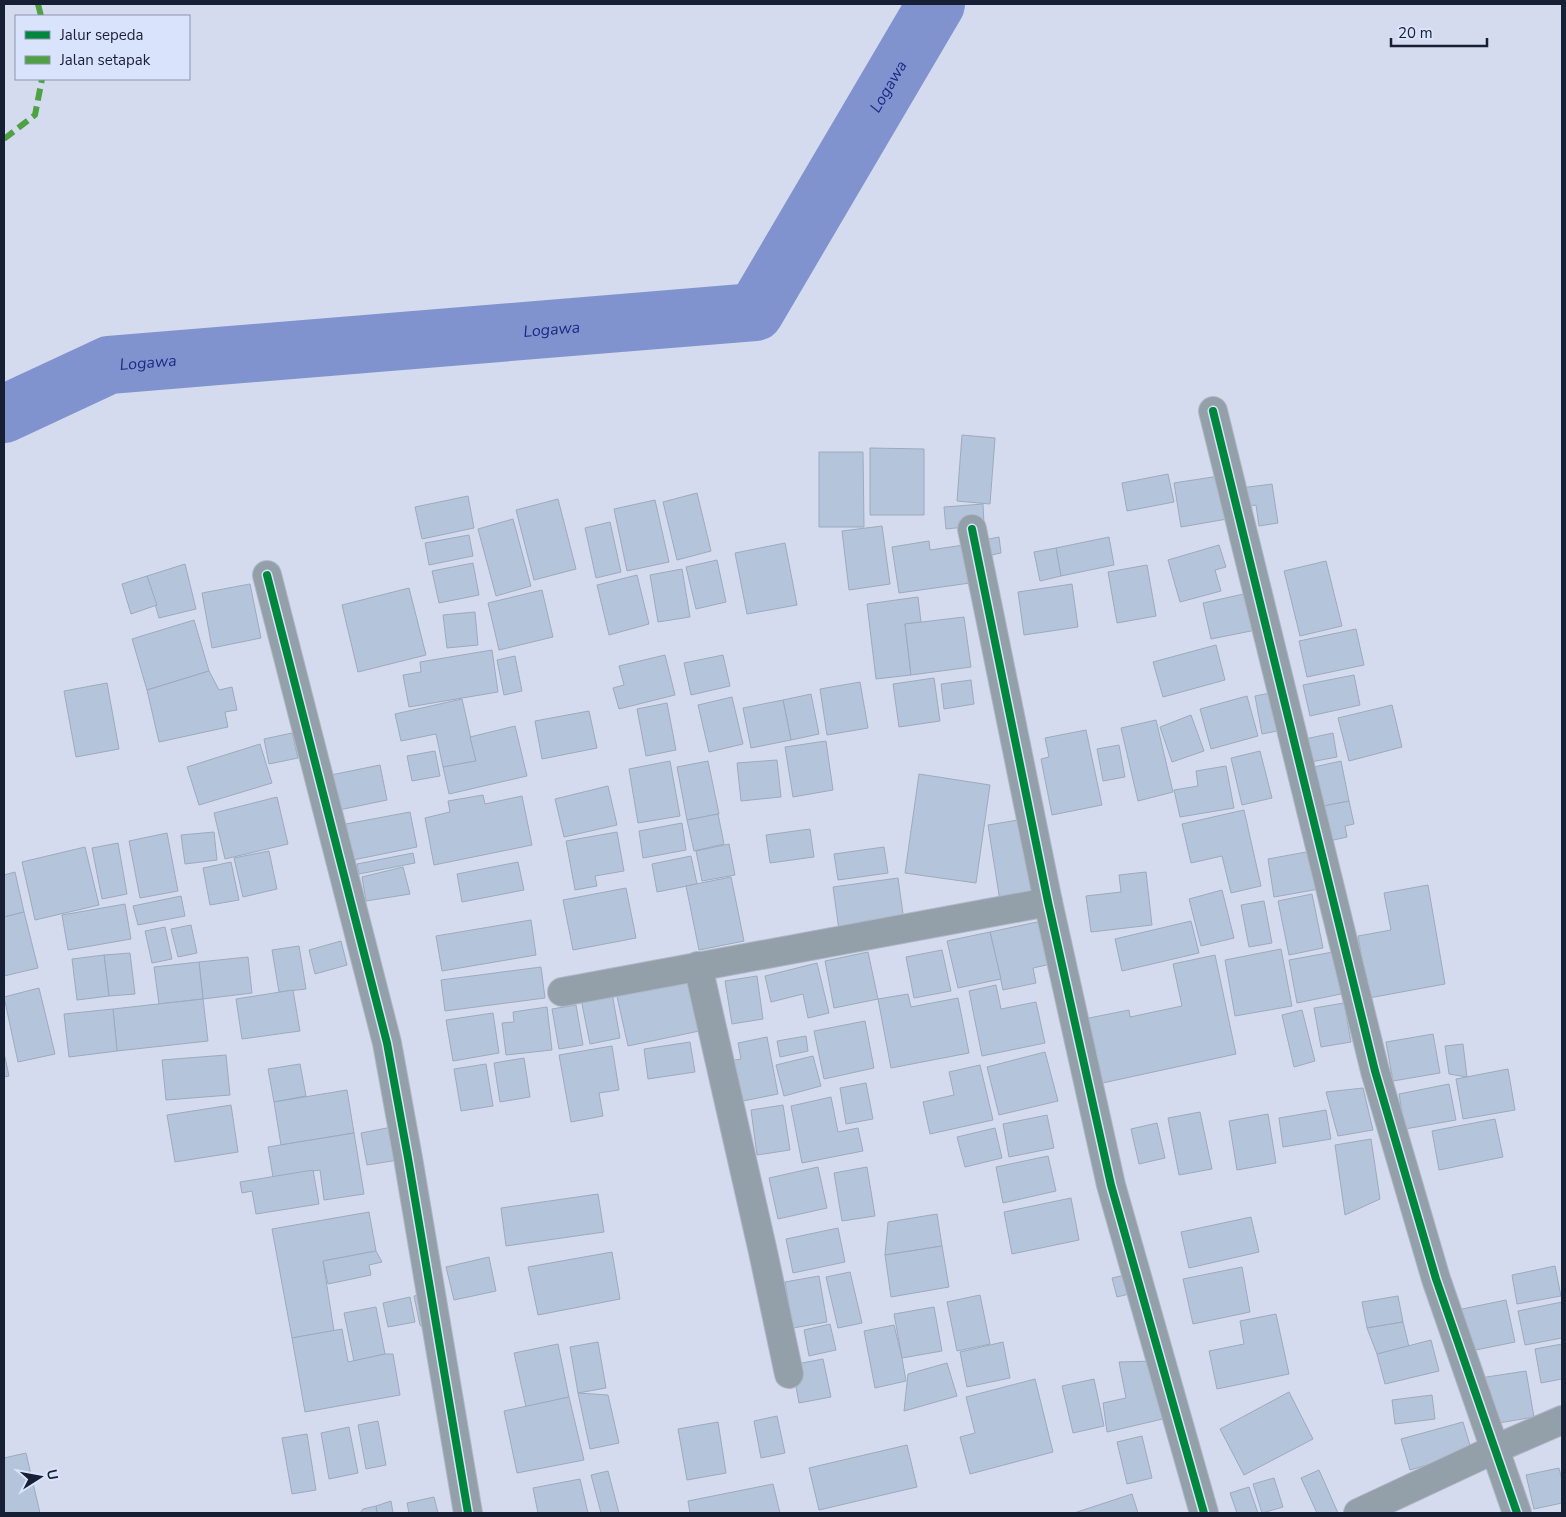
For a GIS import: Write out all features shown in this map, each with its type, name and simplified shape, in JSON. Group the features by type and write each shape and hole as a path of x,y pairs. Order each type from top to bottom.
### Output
{"street":[{"path":"1213,411 1375,1071 1436,1279 1517,1513"},
{"path":"972,528 1048,902 1111,1185 1204,1513"},
{"path":"267,575 386,1043 408,1158 468,1513"},
{"path":"562,992 1048,902"},
{"path":"698,966 789,1374"},
{"path":"1358,1513 1562,1420"}],"building":[{"path":"962,435 995,438 990,504 957,501"},
{"path":"870,448 924,449 924,515 870,515"},
{"path":"819,452 863,452 864,527 819,527"},
{"path":"1168,474 1174,502 1127,511 1122,483"},
{"path":"1219,476 1227,519 1181,527 1174,483"},
{"path":"1272,484 1278,523 1259,526 1256,505 1244,507 1241,488"},
{"path":"697,493 711,551 677,560 663,502"},
{"path":"468,496 474,528 422,539 415,507"},
{"path":"558,499 576,569 534,580 516,510"},
{"path":"655,500 669,562 627,571 614,509"},
{"path":"983,504 984,525 946,529 944,507"},
{"path":"513,519 531,586 496,596 478,529"},
{"path":"610,522 621,572 596,578 585,528"},
{"path":"882,526 890,584 849,590 842,531"},
{"path":"469,535 473,556 429,565 425,543"},
{"path":"999,537 1001,553 982,557 979,541"},
{"path":"1109,537 1114,565 1061,576 1056,548"},
{"path":"929,541 930,550 964,545 970,583 899,593 892,547"},
{"path":"785,543 797,605 747,614 735,553"},
{"path":"1219,545 1226,567 1215,570 1221,591 1180,602 1168,560"},
{"path":"1056,548 1061,576 1040,581 1034,552"},
{"path":"717,560 726,602 696,609 686,567"},
{"path":"1326,561 1342,626 1300,636 1284,571"},
{"path":"473,563 479,595 439,603 432,571"},
{"path":"185,564 196,609 159,618 147,576"},
{"path":"1147,565 1156,616 1117,623 1108,572"},
{"path":"682,569 690,617 658,622 650,575"},
{"path":"637,575 649,624 609,635 597,585"},
{"path":"147,576 157,605 131,614 122,584"},
{"path":"250,584 261,638 212,648 202,593"},
{"path":"1072,584 1078,627 1024,635 1018,592"},
{"path":"409,588 426,655 358,672 342,605"},
{"path":"542,590 553,637 499,650 488,603"},
{"path":"1248,593 1256,630 1211,639 1203,603"},
{"path":"918,597 921,622 905,624 911,675 876,679 867,604"},
{"path":"475,612 478,645 447,648 443,615"},
{"path":"964,617 971,667 911,675 905,624"},
{"path":"194,620 209,671 147,690 132,639"},
{"path":"1356,629 1364,665 1307,677 1299,641"},
{"path":"1216,645 1225,680 1163,697 1153,662"},
{"path":"492,650 498,692 409,707 403,675 421,672 420,662"},
{"path":"665,655 675,695 619,709 613,688 624,685 619,666"},
{"path":"723,655 730,686 691,695 684,663"},
{"path":"515,656 522,691 504,695 497,660"},
{"path":"209,671 219,690 232,687 237,710 225,712 228,727 159,742 147,690"},
{"path":"1354,675 1360,705 1310,716 1303,685"},
{"path":"934,678 940,721 899,727 893,684"},
{"path":"971,680 974,704 944,709 941,684"},
{"path":"860,682 868,728 827,735 820,689"},
{"path":"107,683 119,749 76,757 64,691"},
{"path":"1270,693 1277,731 1262,734 1255,696"},
{"path":"811,694 819,734 791,740 783,700"},
{"path":"1247,696 1258,736 1211,749 1200,709"},
{"path":"732,697 743,744 709,752 698,705"},
{"path":"462,699 476,761 443,767 436,734 401,741 395,714"},
{"path":"783,700 791,740 751,748 743,708"},
{"path":"667,703 676,750 646,756 637,709"},
{"path":"1392,705 1402,747 1349,761 1338,718"},
{"path":"589,711 597,748 542,759 535,721"},
{"path":"1191,715 1204,751 1172,762 1160,727"},
{"path":"1156,720 1173,792 1138,801 1121,728"},
{"path":"515,726 527,776 449,794 443,767 476,761 470,737"},
{"path":"1086,730 1102,805 1052,815 1041,759 1049,757 1045,738"},
{"path":"292,733 298,758 269,764 264,739"},
{"path":"1333,733 1337,757 1300,764 1296,741"},
{"path":"826,741 833,790 793,797 785,747"},
{"path":"260,744 272,783 199,805 187,767"},
{"path":"1119,745 1125,777 1103,781 1097,749"},
{"path":"435,751 440,776 412,781 407,756"},
{"path":"1260,751 1272,798 1242,805 1231,758"},
{"path":"777,760 781,797 741,801 737,763"},
{"path":"670,761 680,816 638,823 629,769"},
{"path":"708,761 719,814 687,820 677,767"},
{"path":"1341,761 1349,801 1319,807 1305,769"},
{"path":"380,765 387,800 339,810 331,775"},
{"path":"1226,766 1234,808 1180,817 1174,790 1198,786 1196,771"},
{"path":"919,774 990,785 976,883 905,873"},
{"path":"608,786 617,825 564,837 555,799"},
{"path":"483,795 485,804 522,796 532,845 434,865 425,818 450,812 448,801"},
{"path":"277,797 288,844 225,859 214,813"},
{"path":"1349,801 1354,824 1345,826 1347,837 1325,842 1319,807"},
{"path":"1244,810 1261,886 1231,893 1222,856 1191,863 1182,824"},
{"path":"410,812 417,847 353,860 346,824"},
{"path":"718,814 724,844 694,851 687,820"},
{"path":"1024,819 1036,896 1000,901 988,825"},
{"path":"682,823 686,850 643,858 639,831"},
{"path":"810,829 814,857 770,863 766,835"},
{"path":"214,832 217,860 185,864 181,835"},
{"path":"617,832 624,871 595,876 597,886 575,890 566,841"},
{"path":"167,833 178,891 140,898 129,841"},
{"path":"118,843 127,894 102,899 92,848"},
{"path":"729,844 735,875 702,881 696,851"},
{"path":"85,847 99,905 35,920 22,862"},
{"path":"884,847 888,873 838,880 834,854"},
{"path":"269,851 277,889 243,897 234,858"},
{"path":"1312,851 1319,889 1274,897 1268,859"},
{"path":"413,853 415,863 359,874 357,864"},
{"path":"691,856 697,884 657,892 652,864"},
{"path":"231,862 239,900 210,905 203,868"},
{"path":"518,862 524,890 462,902 457,874"},
{"path":"403,867 410,894 366,901 362,877"},
{"path":"15,872 24,912 4,917 4,875"},
{"path":"1146,872 1152,925 1091,932 1086,896 1121,892 1119,875"},
{"path":"731,877 744,941 699,950 686,886"},
{"path":"898,878 904,921 839,930 833,887"},
{"path":"1428,885 1445,984 1369,998 1358,936 1391,930 1384,893"},
{"path":"626,888 636,938 573,950 563,900"},
{"path":"1222,890 1234,938 1201,946 1189,899"},
{"path":"1312,894 1323,948 1289,955 1278,901"},
{"path":"181,896 185,916 138,925 133,906"},
{"path":"1264,901 1272,943 1249,947 1241,905"},
{"path":"125,904 131,939 68,950 62,915"},
{"path":"24,912 38,968 4,976 4,917"},
{"path":"531,920 536,955 442,971 436,936"},
{"path":"1042,921 1051,964 1033,968 1036,983 1003,990 990,932"},
{"path":"1191,921 1199,953 1122,971 1115,939"},
{"path":"191,925 197,953 178,957 171,929"},
{"path":"165,927 172,959 152,963 145,931"},
{"path":"990,932 1001,979 958,988 947,941"},
{"path":"341,941 347,965 315,974 309,950"},
{"path":"299,946 306,989 279,992 272,950"},
{"path":"1281,949 1292,1006 1235,1016 1225,960"},
{"path":"942,950 951,991 914,998 906,957"},
{"path":"868,952 878,999 834,1008 825,961"},
{"path":"1333,952 1341,994 1297,1003 1289,960"},
{"path":"130,953 135,994 109,996 104,955"},
{"path":"104,955 109,996 77,1000 72,959"},
{"path":"1215,955 1236,1054 1098,1084 1084,1019 1129,1010 1130,1017 1182,1006 1173,964"},
{"path":"248,957 252,993 203,999 199,962"},
{"path":"199,962 203,999 159,1004 154,967"},
{"path":"817,963 829,1013 808,1018 803,994 771,1002 765,976"},
{"path":"541,967 545,998 445,1011 441,980"},
{"path":"693,976 704,1030 628,1046 616,992"},
{"path":"757,976 763,1019 732,1024 725,981"},
{"path":"996,985 1001,1009 1036,1002 1045,1043 982,1056 969,991"},
{"path":"39,988 55,1054 18,1062 4,997"},
{"path":"293,990 300,1031 242,1039 236,999"},
{"path":"612,993 620,1038 590,1044 581,999"},
{"path":"908,994 911,1007 958,998 969,1053 891,1068 878,999"},
{"path":"203,999 208,1041 117,1051 113,1009"},
{"path":"1344,1003 1351,1042 1321,1047 1314,1008"},
{"path":"576,1005 583,1045 559,1049 552,1009"},
{"path":"547,1007 552,1050 506,1055 502,1023 514,1022 513,1012"},
{"path":"113,1009 117,1051 69,1057 64,1014"},
{"path":"1302,1010 1315,1061 1294,1067 1282,1015"},
{"path":"493,1013 499,1053 453,1061 446,1020"},
{"path":"865,1021 874,1068 824,1079 814,1031"},
{"path":"1433,1034 1440,1073 1393,1081 1386,1042"},
{"path":"806,1036 808,1051 780,1057 777,1041"},
{"path":"767,1037 778,1094 733,1103 725,1062 741,1059 738,1043"},
{"path":"690,1042 695,1072 648,1079 644,1049"},
{"path":"1463,1044 1467,1077 1449,1074 1445,1046"},
{"path":"612,1046 619,1090 599,1093 603,1116 571,1122 559,1055"},
{"path":"1045,1052 1058,1101 999,1115 987,1067"},
{"path":"4,1053 9,1076 4,1077"},
{"path":"226,1055 230,1095 166,1100 162,1060"},
{"path":"813,1056 821,1086 784,1096 776,1065"},
{"path":"524,1058 530,1097 500,1102 494,1063"},
{"path":"300,1064 306,1096 274,1102 268,1069"},
{"path":"486,1064 493,1106 461,1111 454,1069"},
{"path":"980,1065 993,1120 930,1134 923,1102 954,1095 949,1072"},
{"path":"1508,1069 1515,1110 1463,1119 1456,1079"},
{"path":"866,1083 873,1119 846,1124 840,1088"},
{"path":"1449,1084 1456,1120 1405,1129 1399,1094"},
{"path":"1363,1088 1373,1130 1338,1136 1326,1092"},
{"path":"347,1090 354,1133 281,1145 274,1102"},
{"path":"831,1097 838,1132 858,1128 863,1151 802,1163 791,1106"},
{"path":"231,1105 238,1152 175,1162 167,1115"},
{"path":"783,1105 790,1150 757,1155 751,1110"},
{"path":"1326,1110 1331,1139 1283,1147 1279,1118"},
{"path":"1200,1112 1212,1169 1179,1175 1168,1118"},
{"path":"1268,1114 1276,1163 1237,1170 1229,1121"},
{"path":"1047,1115 1054,1148 1009,1157 1003,1124"},
{"path":"1495,1119 1503,1157 1439,1170 1432,1131"},
{"path":"1157,1123 1165,1158 1139,1164 1131,1129"},
{"path":"392,1127 398,1160 367,1165 361,1133"},
{"path":"995,1128 1002,1158 965,1167 957,1137"},
{"path":"354,1133 364,1194 324,1200 320,1170 273,1177 268,1147"},
{"path":"1371,1139 1380,1199 1345,1215 1335,1145"},
{"path":"1048,1156 1056,1191 1003,1203 996,1167"},
{"path":"818,1167 827,1208 778,1219 769,1178"},
{"path":"867,1167 875,1216 842,1221 834,1173"},
{"path":"313,1170 319,1204 256,1214 252,1191 242,1193 240,1182"},
{"path":"598,1194 604,1232 506,1246 501,1208"},
{"path":"1071,1198 1079,1240 1012,1254 1004,1212"},
{"path":"369,1212 376,1251 323,1261 334,1331 292,1338 272,1229"},
{"path":"937,1214 942,1246 885,1255 888,1222"},
{"path":"1251,1217 1259,1252 1189,1268 1181,1232"},
{"path":"838,1228 845,1262 793,1273 786,1239"},
{"path":"942,1246 949,1287 891,1297 885,1255"},
{"path":"376,1251 382,1262 369,1265 371,1275 328,1284 323,1261"},
{"path":"612,1252 620,1299 538,1315 528,1267"},
{"path":"489,1257 496,1291 454,1300 446,1267"},
{"path":"1555,1266 1561,1296 1517,1304 1512,1275"},
{"path":"1242,1267 1250,1312 1193,1324 1183,1279"},
{"path":"850,1272 862,1323 838,1328 826,1277"},
{"path":"1125,1275 1129,1294 1117,1297 1112,1278"},
{"path":"819,1276 827,1322 793,1328 785,1282"},
{"path":"430,1293 427,1332 420,1325 414,1296"},
{"path":"980,1295 990,1344 957,1351 947,1302"},
{"path":"1398,1296 1403,1322 1367,1328 1362,1302"},
{"path":"410,1297 415,1322 388,1327 383,1303"},
{"path":"1506,1300 1515,1342 1466,1352 1457,1310"},
{"path":"1562,1302 1562,1338 1525,1345 1518,1311"},
{"path":"376,1307 385,1354 354,1361 344,1313"},
{"path":"934,1307 942,1351 902,1358 894,1314"},
{"path":"1276,1314 1289,1374 1217,1389 1209,1351 1244,1344 1240,1321"},
{"path":"1403,1322 1409,1347 1377,1354 1367,1328"},
{"path":"830,1324 836,1350 809,1356 804,1330"},
{"path":"894,1325 906,1381 875,1388 864,1331"},
{"path":"342,1329 348,1362 393,1354 400,1395 305,1412 292,1338"},
{"path":"1431,1340 1439,1371 1385,1384 1377,1354"},
{"path":"598,1342 606,1388 578,1393 570,1347"},
{"path":"1003,1342 1010,1378 967,1387 960,1352"},
{"path":"558,1344 569,1397 526,1407 514,1353"},
{"path":"1562,1344 1562,1379 1541,1383 1535,1349"},
{"path":"823,1359 831,1397 799,1403 792,1365"},
{"path":"1156,1361 1167,1418 1107,1432 1103,1403 1126,1398 1119,1362"},
{"path":"947,1363 957,1396 904,1411 908,1374"},
{"path":"1526,1371 1534,1417 1487,1425 1480,1378"},
{"path":"1035,1379 1053,1452 970,1474 960,1437 975,1433 966,1397"},
{"path":"1094,1379 1104,1426 1073,1433 1062,1386"},
{"path":"1289,1392 1313,1439 1244,1475 1220,1429"},
{"path":"578,1393 608,1395 619,1443 590,1449"},
{"path":"1432,1395 1435,1419 1395,1424 1392,1400"},
{"path":"569,1397 584,1460 517,1473 504,1411"},
{"path":"777,1416 785,1453 761,1458 754,1421"},
{"path":"378,1421 386,1465 366,1469 358,1425"},
{"path":"718,1422 726,1473 687,1480 678,1429"},
{"path":"1463,1422 1472,1452 1410,1470 1401,1439"},
{"path":"349,1427 358,1473 329,1479 321,1433"},
{"path":"307,1434 316,1490 292,1494 282,1438"},
{"path":"1142,1436 1152,1478 1127,1484 1117,1442"},
{"path":"907,1445 917,1487 819,1510 809,1468"},
{"path":"26,1453 40,1513 4,1513 4,1458"},
{"path":"1559,1468 1562,1480 1562,1503 1534,1509 1526,1475"},
{"path":"1319,1470 1338,1513 1317,1513 1301,1478"},
{"path":"608,1471 619,1513 601,1513 591,1475"},
{"path":"1274,1478 1283,1507 1262,1513 1253,1484"},
{"path":"580,1479 588,1513 538,1513 533,1488"},
{"path":"773,1484 780,1513 690,1513 688,1501"},
{"path":"1249,1487 1258,1513 1237,1513 1230,1493"},
{"path":"1132,1494 1138,1513 1074,1513"},
{"path":"434,1497 438,1513 409,1513 407,1503"},
{"path":"391,1501 393,1513 377,1513 376,1506"},
{"path":"376,1506 377,1513 360,1513 363,1509"}],"waterway":[{"name":"Logawa","path":"4,414 109,365 755,312 936,4"}],"marked path":[{"path":"38,4 41,15"},
{"path":"4,139 35,115 42,80"}],"cycle path":[{"path":"1213,411 1375,1071 1436,1279 1517,1513"},
{"path":"972,529 1048,902 1111,1185 1204,1513"},
{"path":"267,575 387,1043 468,1513"}]}
